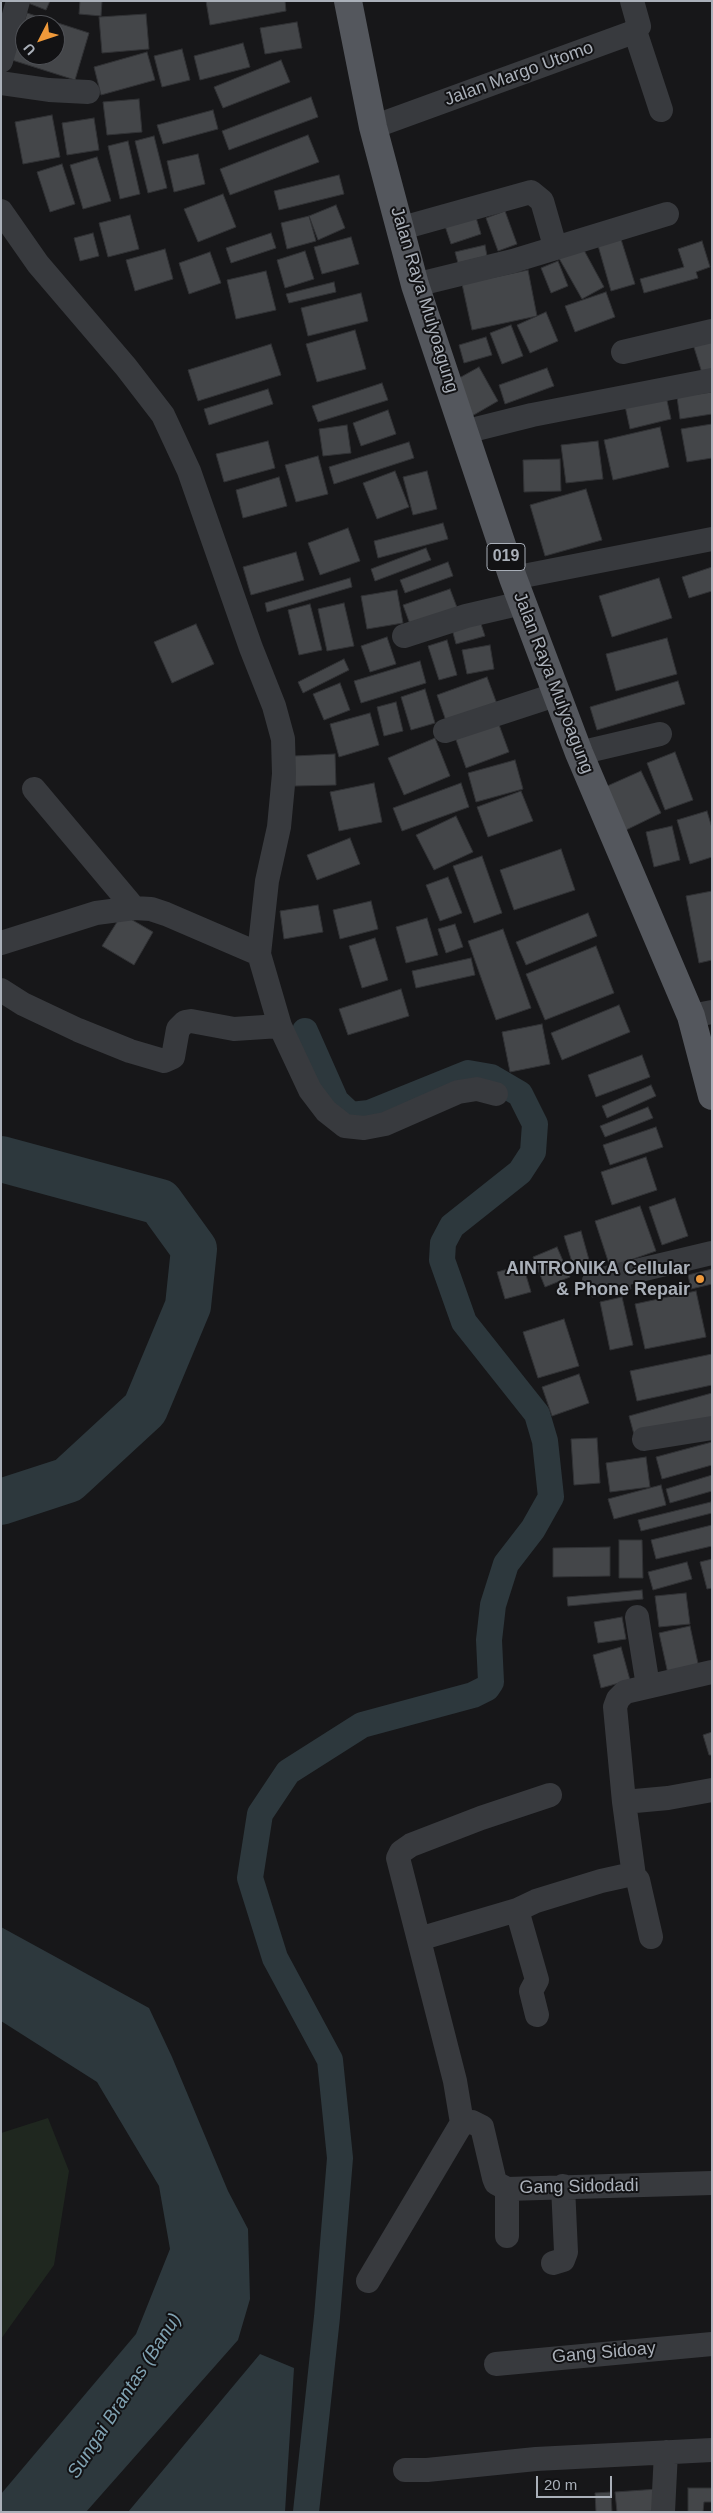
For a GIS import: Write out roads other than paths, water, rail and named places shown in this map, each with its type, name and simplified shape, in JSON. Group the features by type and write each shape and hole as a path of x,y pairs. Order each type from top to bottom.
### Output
{"main road":[{"name":"Jalan Raya Mulyoagung","path":"348,1 373,127 416,284 464,432 513,578 579,753 701,1014 712,1096"}],"street":[{"path":"1,60 18,1"},
{"path":"632,1 638,23 634,31 661,110"},
{"name":"Jalan Margo Utomo","path":"373,127 634,31"},
{"path":"20,86 88,92"},
{"path":"402,228 531,192 542,200 555,246"},
{"path":"1,211 38,264 136,379 163,415 188,471 251,648 274,706 284,739 284,774 279,827 267,881 259,954 280,1026 310,1090 326,1111 346,1126 364,1128 385,1124 458,1092 477,1089 496,1094"},
{"path":"416,284 512,261 555,246 667,214"},
{"path":"623,352 712,332"},
{"path":"464,432 532,415 712,380"},
{"path":"513,578 712,539"},
{"path":"404,636 466,616 522,603"},
{"path":"445,731 558,694"},
{"path":"579,753 660,734"},
{"path":"34,789 134,908"},
{"path":"1,943 96,913 134,908 151,909 166,914 259,954"},
{"path":"1,990 23,1004 78,1030 130,1051 164,1061 173,1057 178,1029 185,1022 191,1021 234,1029 280,1026"},
{"path":"594,1280 712,1252"},
{"path":"644,1439 712,1428"},
{"path":"637,1617 648,1686"},
{"path":"651,1937 638,1880 634,1876 624,1802 615,1707 618,1698 624,1692 712,1672"},
{"path":"624,1802 668,1798 712,1790"},
{"path":"368,2281 462,2123 456,2081 399,1864 401,1852 411,1845 450,1830 550,1796"},
{"path":"419,1939 517,1910 536,1901 600,1881 628,1875 634,1876"},
{"path":"517,1910 537,1980 531,1991 537,2015"},
{"name":"Gang Sidodadi","path":"462,2123 472,2122 482,2127 496,2183 507,2189 563,2186 712,2184"},
{"path":"554,2263 563,2260 566,2252 563,2186"},
{"path":"507,2189 507,2236"},
{"name":"Gang Sidoay","path":"496,2364 712,2344"},
{"path":"405,2470 712,2450"},
{"path":"663,2512 666,2452"}],"water":[{"path":"1,1927 149,2008 172,2057 228,2191 248,2229 250,2299 238,2340 86,2512 1,2512 1,2494 136,2334 170,2249 159,2186 97,2082 1,2021"},
{"path":"260,2354 294,2368 285,2512 128,2512"}],"waterway":[{"path":"305,1031 336,1101 351,1115 369,1113 468,1073 491,1077 520,1094 535,1124 533,1152 520,1172 452,1226 443,1243 442,1260 464,1322 537,1414 545,1441 551,1497 533,1529 506,1564 493,1605 489,1640 491,1682 487,1688 473,1695 362,1725 288,1772 260,1814 250,1878 275,1958 330,2060 340,2158 327,2317 306,2512"},
{"name":"Sungai Brantas (Banu)","path":"1,1159 160,1202 194,1249 188,1306 145,1409 68,1480 1,1502"}],"place":[{"name":"AINTRONIKA Cellular & Phone Repair","path":"700,1279"}]}
